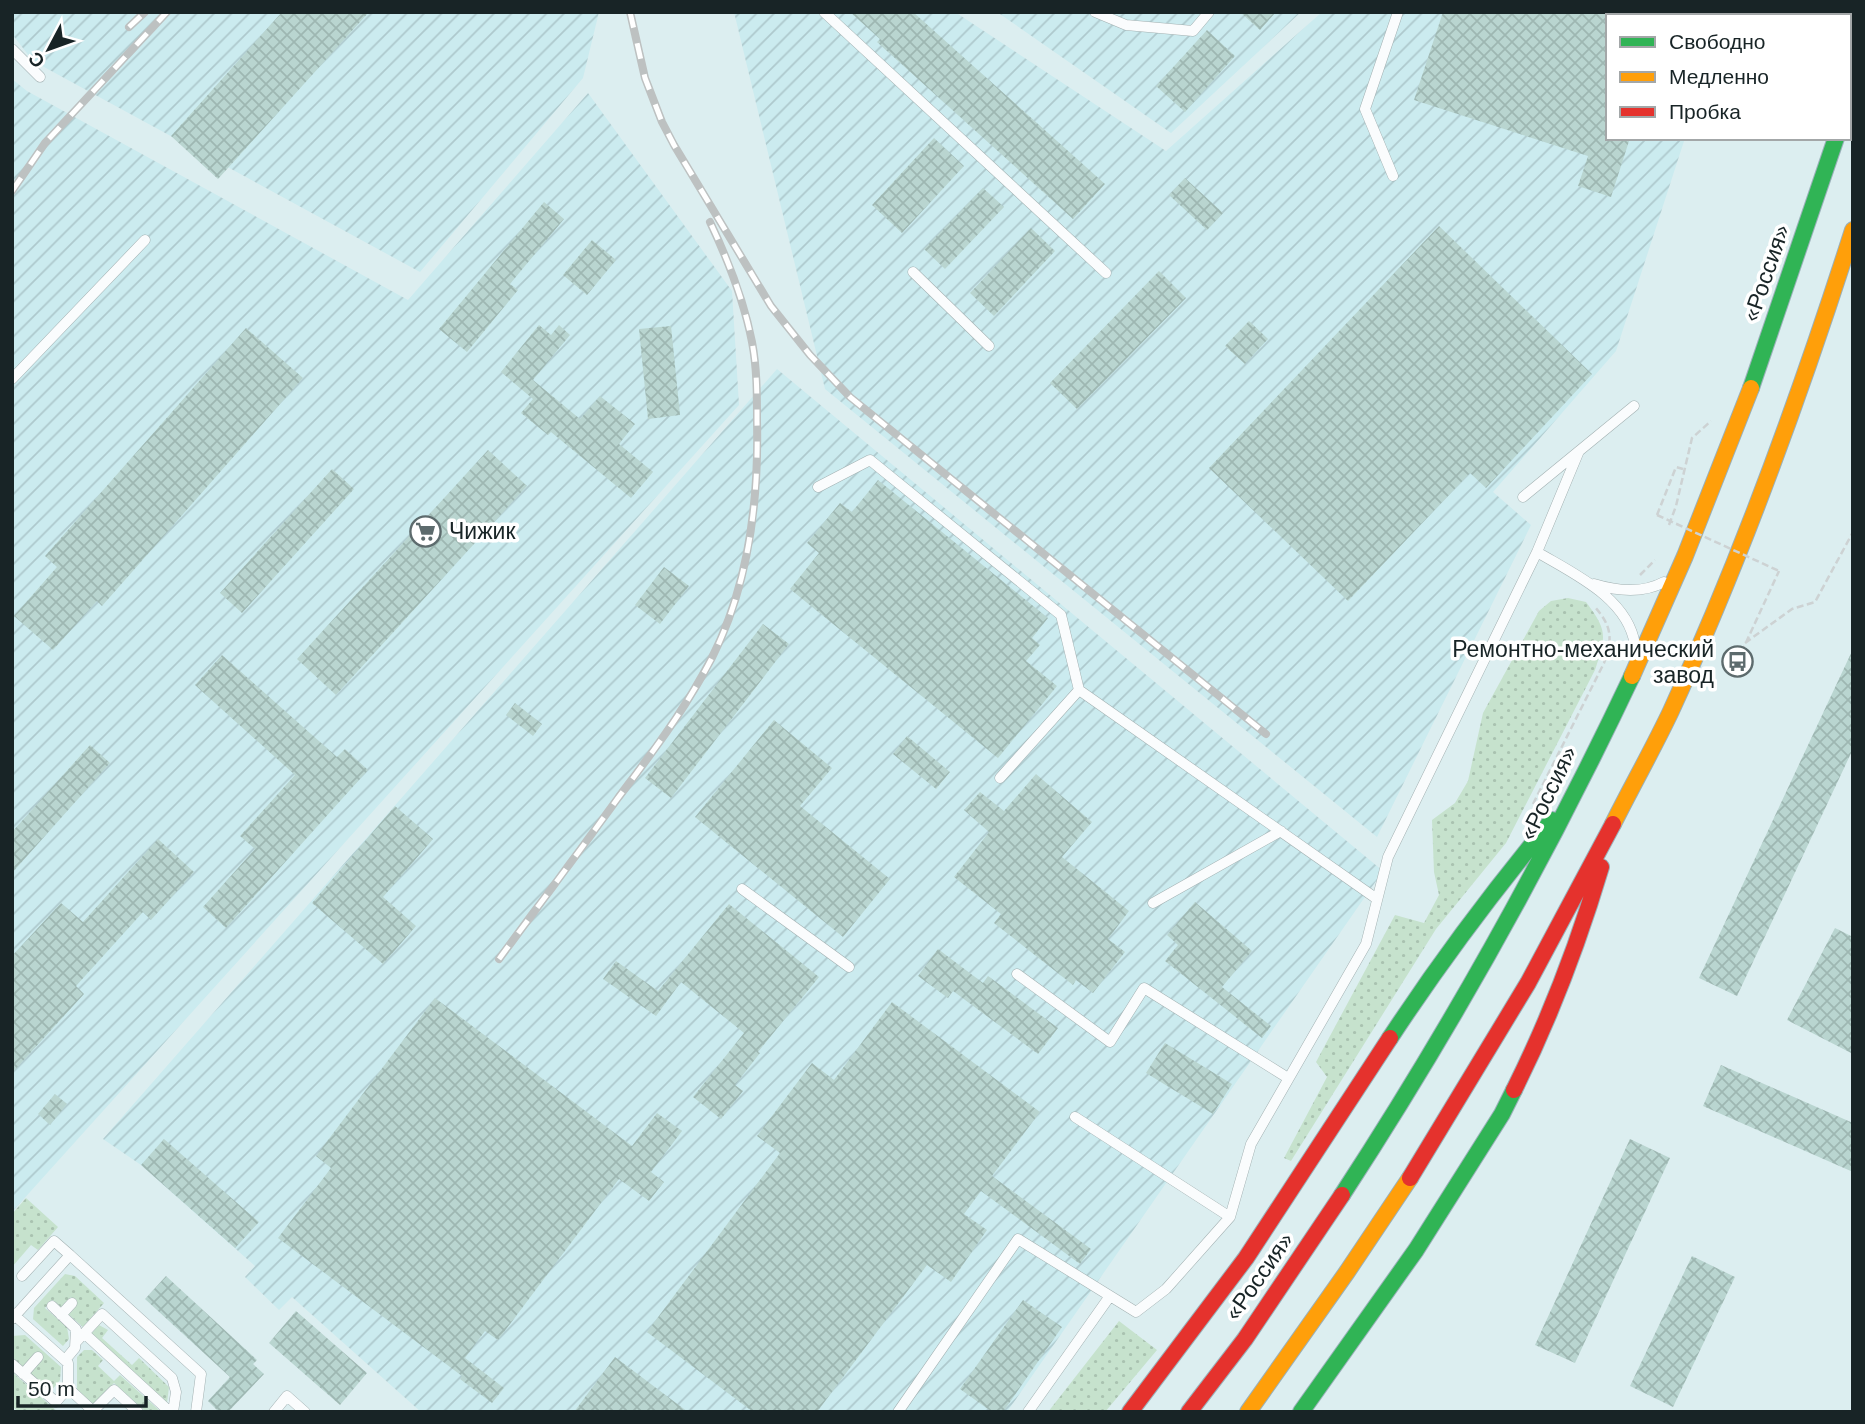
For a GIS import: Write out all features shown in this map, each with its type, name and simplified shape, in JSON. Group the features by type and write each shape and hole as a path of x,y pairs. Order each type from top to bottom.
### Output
{"main road":[{"name":"«Россия»","path":"1189,1412 1364,1163 1461,1003 1537,868 1638,662 1677,575 1725,457 1835,140"},
{"path":"1248,1412 1373,1237 1455,1109 1556,934 1616,819 1674,704 1770,474 1853,230"},
{"path":"1130,1412 1246,1258 1435,969 1494,890 1573,796"},
{"path":"1301,1412 1416,1250 1502,1114 1543,1032 1560,990 1616,819"}],"lane":[{"path":"824,12 1106,273"},
{"path":"1095,12 1126,25 1193,31 1209,12"},
{"path":"1393,177 1365,109 1398,12"},
{"path":"12,50 40,77"},
{"path":"12,379 145,240"},
{"path":"913,272 989,346"},
{"path":"1523,497 1634,406"},
{"path":"898,1412 1018,1239 1136,1312 1167,1289 1230,1217 1251,1144 1366,944 1388,857 1538,552 1579,451"},
{"path":"818,487 870,460 1060,615 1079,690 1377,899"},
{"path":"1538,552 1587,582 1612,602 1634,638 1638,662"},
{"path":"1587,582 1619,590 1637,590 1655,587 1677,575"},
{"path":"1000,778 1079,690"},
{"path":"1153,903 1281,831"},
{"path":"742,889 849,967"},
{"path":"1017,974 1110,1042 1144,988 1288,1078"},
{"path":"1075,1116 1230,1217"},
{"path":"22,1276 54,1241 201,1374 196,1412"},
{"path":"12,1364 56,1402 68,1388 68,1363 13,1316 70,1255"},
{"path":"1028,1412 1110,1296"},
{"path":"61,1315 72,1303"},
{"path":"52,1306 76,1329 75,1348 65,1360"},
{"path":"76,1342 84,1333 102,1314 172,1378 177,1397 171,1412 84,1333"},
{"path":"23,1374 38,1357"},
{"path":"68,1388 93,1411 114,1390 138,1412"},
{"path":"274,1412 287,1396 305,1412"}],"path":[{"path":"1667,531 1676,506 1692,438 1718,414"},
{"path":"1683,470 1676,467 1657,514 1779,571 1737,662"},
{"path":"1745,643 1792,609 1815,602 1832,566 1853,532"},
{"path":"1638,577 1658,556"}],"shaded area":[{"path":"12,12 599,12 583,78 420,272 33,61 12,34"},
{"path":"734,12 955,12 1166,151 1322,12 1726,12 1606,14 1606,140 1684,140 1616,351 1493,492 1531,525 1377,837 825,389"},
{"path":"997,12 1301,12 1171,133"},
{"path":"12,79 27,91 408,300 588,93 732,291 739,405 12,1212"},
{"path":"777,369 1383,871 1007,1412 421,1412 292,1297 279,1310 245,1277 255,1266 141,1165 103,1139"}],"green space":[{"path":"1568,598 1586,602 1601,627 1603,641 1595,670 1506,843 1436,929 1291,1161 1284,1158 1327,1077 1316,1062 1395,915 1424,923 1439,895 1434,872 1432,820 1455,803 1468,781 1483,713 1539,611 1551,601"},
{"path":"26,1198 58,1227 38,1250 31,1245 12,1267 12,1214"},
{"path":"65,1274 75,1276 104,1303 83,1327 67,1313 77,1302 71,1297 61,1307 52,1300 45,1308 67,1327 69,1339 63,1346 33,1319 34,1308"},
{"path":"1119,1321 1157,1350 1105,1412 1048,1412"},
{"path":"99,1325 108,1330 102,1338 132,1365 139,1358 169,1387 167,1403 91,1334"},
{"path":"25,1335 61,1367 60,1380 51,1391 30,1373 43,1358 36,1352 22,1367 12,1358 12,1336"},
{"path":"84,1350 92,1350 103,1360 98,1366 114,1381 120,1375 160,1411 146,1412 114,1383 94,1405 77,1390 77,1357"},
{"path":"12,1372 58,1412 19,1412 12,1406"}],"building":[{"path":"282,12 369,12 218,179 171,136"},
{"path":"850,12 913,12 1105,184 1073,219 877,42 880,39"},
{"path":"1240,12 1276,12 1260,30"},
{"path":"1443,12 1608,12 1606,140 1629,140 1611,197 1578,186 1588,156 1414,100"},
{"path":"1207,30 1235,56 1185,112 1156,86"},
{"path":"934,138 964,166 902,233 872,205"},
{"path":"1185,178 1223,213 1207,230 1169,195"},
{"path":"983,188 1004,207 945,269 924,249"},
{"path":"544,202 564,219 510,284 518,290 467,352 439,329"},
{"path":"1439,226 1592,374 1486,488 1470,473 1348,601 1209,468"},
{"path":"1031,228 1055,251 994,316 970,293"},
{"path":"592,240 616,260 587,295 563,275"},
{"path":"1159,271 1186,298 1077,409 1050,383"},
{"path":"1249,321 1268,339 1245,364 1225,346"},
{"path":"539,325 551,335 559,325 570,335 533,380 580,419 600,396 635,424 619,444 653,472 631,498 551,432 548,435 521,413 533,399 501,372"},
{"path":"671,326 680,415 648,419 639,329"},
{"path":"246,328 303,378 102,606 97,601 53,650 14,616 57,567 45,556"},
{"path":"488,450 527,486 336,695 297,659"},
{"path":"332,469 354,489 242,613 220,593"},
{"path":"878,480 1048,618 1032,638 1040,645 1026,661 1057,686 998,758 790,589 819,553 807,543 840,503 852,512"},
{"path":"664,567 689,586 660,624 635,605"},
{"path":"763,624 789,644 671,798 645,778"},
{"path":"1853,649 1853,749 1737,996 1699,978"},
{"path":"222,655 337,757 345,749 368,770 226,928 203,907 255,849 240,836 295,775 195,685"},
{"path":"515,703 542,724 533,736 506,715"},
{"path":"774,720 832,768 800,806 890,879 843,937 695,817"},
{"path":"907,736 950,772 936,789 893,754"},
{"path":"90,745 110,763 12,873 12,832"},
{"path":"1036,774 1092,822 1062,857 1129,911 1108,939 1125,952 1093,993 1076,980 1073,985 994,923 1001,914 954,877 989,832 964,810 980,792 1004,811"},
{"path":"395,806 433,839 383,897 416,926 383,964 312,903"},
{"path":"158,839 194,872 151,920 143,912 76,986 84,994 12,1073 12,956 61,903 83,922"},
{"path":"1195,902 1252,951 1222,987 1271,1026 1262,1038 1165,961 1178,945 1167,935"},
{"path":"729,904 819,977 758,1052 760,1053 735,1085 743,1091 721,1119 693,1097 744,1033 681,982 656,1016 603,979 616,961 658,991"},
{"path":"1835,928 1853,937 1853,1054 1787,1020"},
{"path":"938,949 983,983 988,976 1058,1028 1038,1054 953,991 948,998 918,976"},
{"path":"435,998 632,1146 657,1113 682,1131 651,1172 664,1182 649,1201 619,1179 498,1340 485,1331 465,1358 504,1388 492,1403 460,1379 462,1376 278,1238 331,1168 316,1156"},
{"path":"892,1002 1040,1112 992,1176 1091,1249 1080,1264 981,1191 964,1214 987,1230 951,1282 927,1265 817,1412 753,1412 647,1332 780,1153 757,1136 812,1063 834,1080"},
{"path":"1165,1043 1232,1084 1213,1114 1146,1073"},
{"path":"1721,1065 1853,1123 1853,1172 1703,1106"},
{"path":"55,1094 67,1104 50,1125 38,1114"},
{"path":"164,1139 259,1222 235,1248 141,1165"},
{"path":"1630,1139 1670,1158 1575,1363 1535,1345"},
{"path":"1692,1256 1735,1277 1673,1407 1630,1386"},
{"path":"166,1276 257,1360 253,1364 264,1374 228,1412 219,1412 208,1401 230,1377 145,1299"},
{"path":"1023,1300 1062,1327 1003,1412 992,1412 960,1389"},
{"path":"296,1311 367,1373 340,1405 269,1343"},
{"path":"615,1357 688,1412 574,1412"}],"railway":[{"path":"129,27 145,12"},
{"path":"12,191 45,143 167,12"},
{"path":"630,12 645,78 674,145 771,306 810,355 850,397 1266,734"},
{"path":"499,959 683,708 717,647 740,584 756,487 756,371 749,327 740,296 710,222"}],"traffic: fast":[{"path":"1751,388 1835,140"},
{"path":"1342,1195 1421,1069 1496,940 1566,810 1632,676"},
{"path":"1390,1038 1468,927 1552,820"},
{"path":"1301,1412 1416,1250 1502,1114 1514,1090"}],"traffic: slow":[{"path":"1851,96 1853,91"},
{"path":"1613,824 1671,711 1747,533 1813,352 1853,230"},
{"path":"1632,676 1685,556 1751,388"},
{"path":"1248,1412 1410,1178"}],"traffic: jam":[{"path":"1410,1178 1528,983 1613,824"},
{"path":"1514,1090 1540,1036 1562,980 1601,867"},
{"path":"1130,1412 1246,1258 1390,1038"},
{"path":"1189,1412 1245,1339 1342,1195"}],"place":[{"name":"Чижик","path":"426,531"},
{"name":"Ремонтно-механический завод","path":"1737,662"}]}
